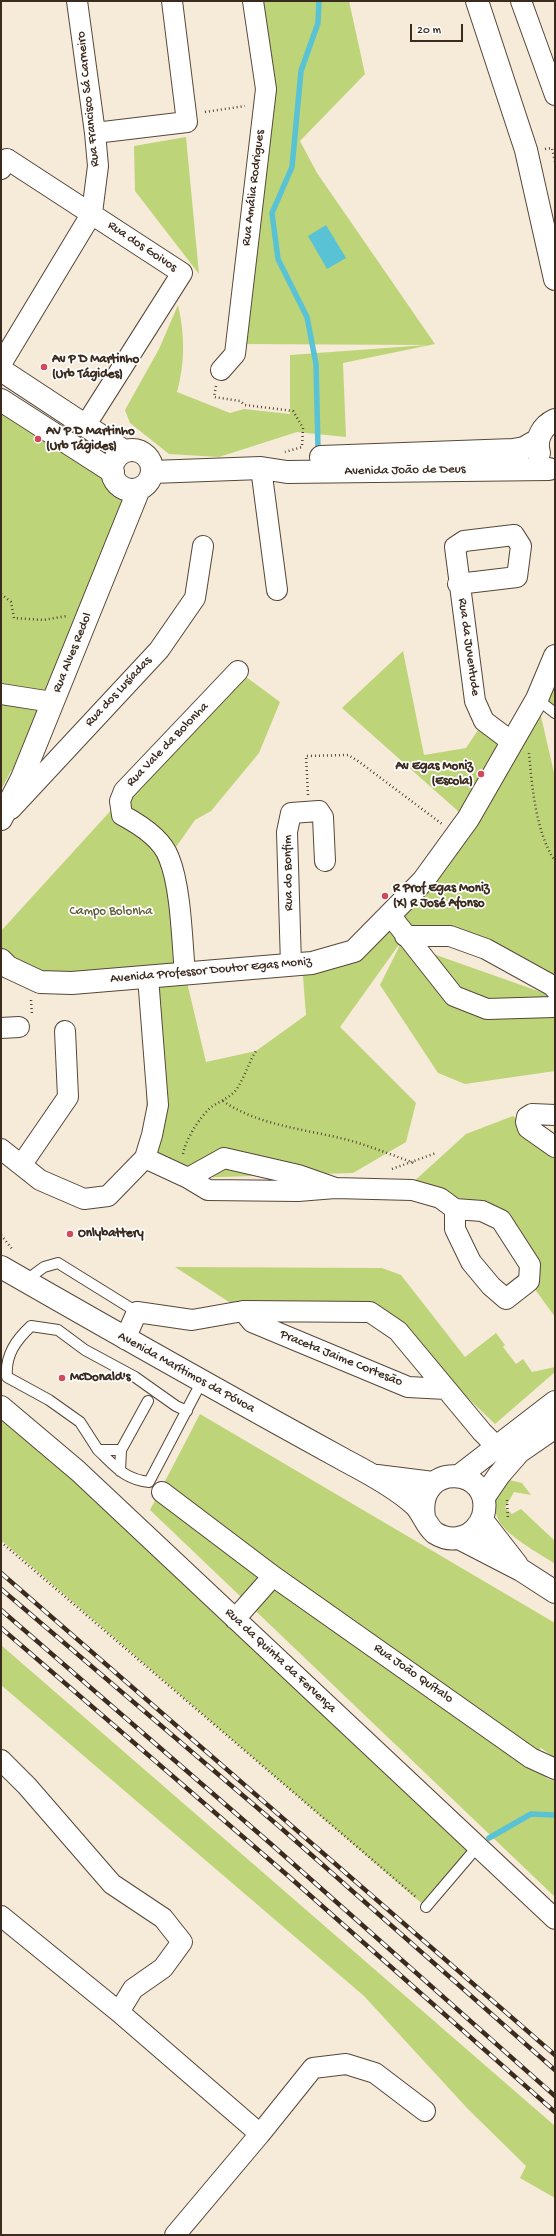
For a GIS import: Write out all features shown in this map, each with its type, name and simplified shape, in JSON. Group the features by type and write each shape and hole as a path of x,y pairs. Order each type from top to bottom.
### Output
{"street":[{"name":"Rua Francisco Sá Carneiro","path":"1,364 92,213 98,166 77,1"},
{"path":"95,133 187,122 172,1"},
{"name":"Rua Amália Rodrigues","path":"220,370 235,354 266,89 253,1"},
{"path":"477,1 526,150 555,279"},
{"path":"521,1 555,95"},
{"path":"1,168 7,159 92,213"},
{"name":"Rua dos Goivos","path":"85,426 182,273 92,213"},
{"path":"1,370 124,451 136,450 147,456 150,460 146,481 127,489 122,487 117,483 112,472 1,400"},
{"path":"552,470 539,456 538,440 546,426 555,420"},
{"name":"Avenida João de Deus","path":"261,468 286,458 513,450 524,448 538,440"},
{"path":"112,472 115,460 124,451"},
{"path":"261,468 277,590"},
{"name":"Avenida João de Deus","path":"146,481 261,468 287,472 552,470"},
{"name":"Rua Alves Redol","path":"2,818 22,778 52,702 146,481"},
{"name":"Rua dos Lusíadas","path":"2,818 159,650 195,598 203,546"},
{"name":"Rua da Juventude","path":"458,584 475,701 484,721 520,745"},
{"name":"Avenida Professor Doutor Egas Moniz","path":"1,960 8,967 40,982 72,983 312,963 354,951 423,881 520,745 555,656"},
{"name":"Rua Vale da Bolonha","path":"185,974 176,885 169,857 159,842 140,825 122,815 120,801 124,791 238,671"},
{"path":"1,694 52,702"},
{"path":"308,812 319,812 323,816 325,862"},
{"name":"Rua do Bonfim","path":"291,965 287,832 292,813 308,812"},
{"path":"390,915 454,996 487,1009 553,1008 555,1004"},
{"path":"406,936 450,936 486,949 553,986 555,989"},
{"path":"1,1149 22,1164 40,1180 84,1199 108,1196 145,1158 152,1136 158,1105 148,977"},
{"path":"22,1164 68,1097 65,1031"},
{"path":"555,1115 532,1114 527,1117 526,1122 528,1128 555,1147"},
{"path":"145,1158 188,1178 208,1190 298,1191 335,1188 412,1190 440,1198 455,1209 482,1211 500,1220 530,1265 528,1281 506,1299 491,1286 471,1262 455,1229 455,1209"},
{"path":"188,1178 224,1158 298,1175 335,1188"},
{"name":"Avenida Marítimos da Póvoa","path":"1,1267 125,1339 373,1475 415,1505 424,1516 428,1526 436,1533 444,1537 459,1538 521,1570 555,1592"},
{"name":"Praceta Jaime Cortesão","path":"137,1312 192,1320 243,1311 370,1312 398,1331 482,1432 497,1447"},
{"name":"Praceta Jaime Cortesão","path":"243,1311 252,1322 408,1387 446,1389"},
{"path":"125,1339 137,1312"},
{"path":"484,1497 474,1484 459,1476 555,1402"},
{"name":"Rua da Quinta da Fervença","path":"1,1406 78,1472 555,1918"},
{"path":"459,1538 473,1532 482,1520 484,1497 499,1475 519,1452 555,1427"},
{"name":"Avenida Marítimos da Póvoa","path":"373,1475 433,1483 442,1478 459,1476"},
{"path":"424,1516 422,1506 424,1496 433,1483"},
{"name":"Rua João Quítalo","path":"162,1492 274,1576 531,1758 555,1769"},
{"name":"Avenida Marítimos da Póvoa","path":"482,1520 521,1570"},
{"path":"235,1619 274,1576"},
{"path":"1,1760 32,1792 112,1884 163,1918 182,1942 163,1968 134,1989 119,2012"},
{"path":"1,1916 119,2012 260,2134"},
{"path":"175,2235 313,2068 346,2064 375,2073 425,2111"}],"lane":[{"path":"537,699 555,713"},
{"path":"25,1281 44,1267 58,1263 137,1312"},
{"path":"187,1411 176,1406 135,1377 85,1350 58,1330 31,1326 17,1339 6,1364 7,1377 49,1400 80,1422 98,1450 120,1471 134,1480 149,1482 187,1411 202,1382"},
{"path":"120,1471 122,1450 148,1401"},
{"path":"98,1450 122,1450"},
{"path":"426,1906 478,1846"}],"path":[{"path":"186,115 264,104"},
{"path":"220,370 214,397 240,401 245,405 293,411 303,428 302,448 285,451 286,458"},
{"path":"1,594 11,602 14,618 43,620 90,612"},
{"path":"520,745 532,785 546,847 555,861"},
{"path":"308,812 306,756 348,755 458,833"},
{"path":"10,1028 34,1026 28,976"},
{"path":"183,1154 201,1119 210,1109 223,1101 238,1087 248,1064 256,1051"},
{"path":"223,1101 238,1112 312,1133 347,1140 414,1163"},
{"path":"1,1542 426,1906"}],"green space":[{"path":"256,1 349,1 365,74 300,141 317,173 435,344 343,363 346,437 297,432 219,457 169,454 130,423 125,410 159,349 178,305 182,327 183,359 177,392 230,413 244,409 290,414 290,355 427,345 236,344 266,89"},
{"path":"186,137 199,274 135,191 134,146"},
{"path":"1,401 137,492 22,778 11,771 1,790"},
{"name":"Campo Bolonha","path":"403,651 424,755 466,748 484,721 512,742 555,656 555,713 537,699 555,777 555,989 450,936 405,944 555,997 555,1071 465,1084 438,1073 380,985 403,939 340,1027 416,1103 406,1142 353,1173 188,1178 145,1158 149,992 184,974 72,983 8,967 1,946 1,931 238,671 280,702 259,753 211,811 195,820 169,857 185,974 206,1062 256,1051 306,1015 302,964 354,951 468,820 342,708"},
{"path":"513,1116 555,1145 555,1317 529,1281 510,1213 411,1184 466,1134"},
{"path":"175,1267 382,1268 401,1275 465,1357 496,1333 505,1345 503,1347 516,1364 523,1359 532,1372 555,1367 555,1372 495,1424 398,1331 370,1312 243,1311"},
{"path":"1,1406 478,1846 426,1907 1,1540"},
{"path":"200,1414 555,1623 555,1758 541,1748 531,1758 548,1779 555,1780 555,1897 150,1510"},
{"path":"505,1479 522,1483 531,1495 514,1492 505,1508 512,1514 521,1509 555,1541 555,1564 515,1538 508,1532 498,1519 495,1509 494,1491"},
{"path":"1,1645 555,2126 555,2198 520,2178 526,2166 467,2108 364,1996 1,1685"}],"water":[{"path":"326,225 346,258 327,269 308,236"}],"waterway":[{"path":"318,448 316,364 307,317 278,259 272,213 292,167 301,71 318,23 319,1"},
{"path":"489,1838 531,1814 555,1815"}],"railway":[{"path":"1,1573 555,2055"},
{"path":"1,1589 281,1828 555,2070"},
{"path":"1,1610 271,1844 555,2096"},
{"path":"1,1628 286,1874 555,2112"}],"place":[{"name":"Av P D Martinho (Urb Tágides)","path":"44,367"},
{"name":"AV P D Martinho (Urb Tágides)","path":"38,439"},
{"name":"Av Egas Moniz (Escola)","path":"481,774"},
{"name":"R Prof Egas Moniz (X) R José Afonso","path":"385,896"},
{"name":"Onlybattery","path":"70,1234"},
{"name":"McDonald's","path":"62,1378"}]}
